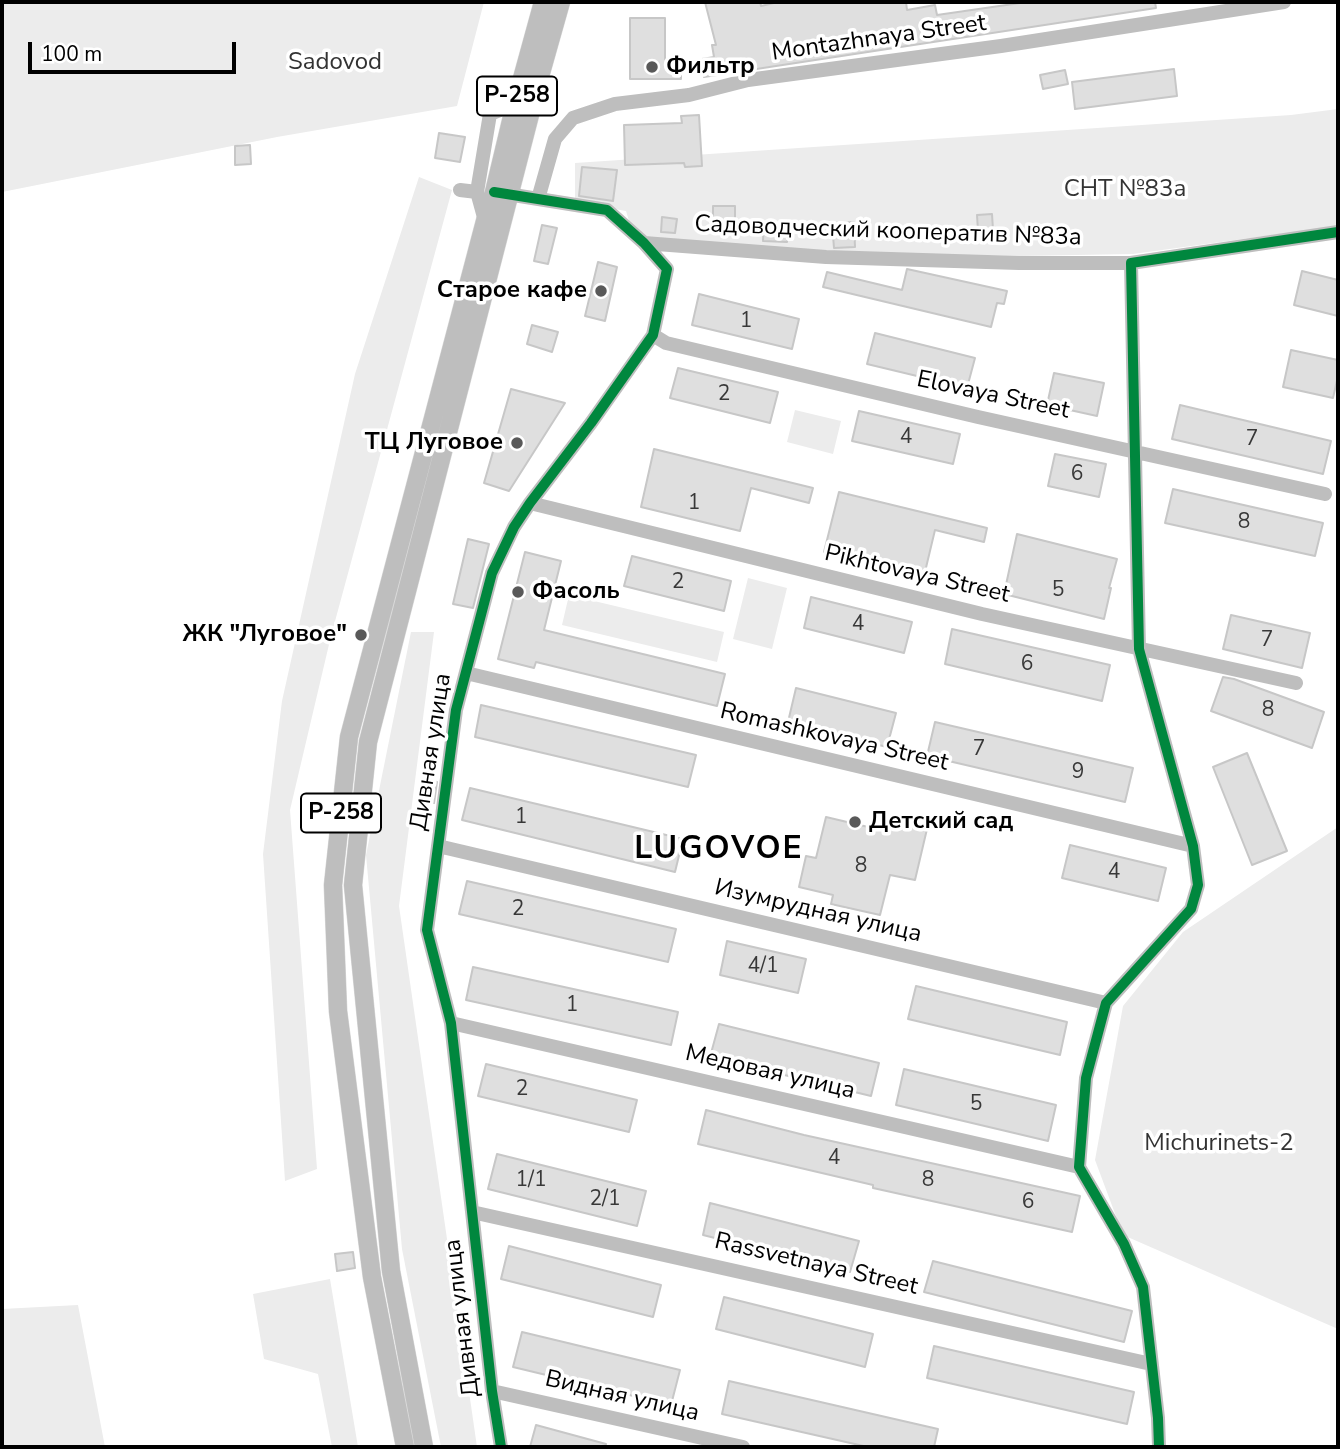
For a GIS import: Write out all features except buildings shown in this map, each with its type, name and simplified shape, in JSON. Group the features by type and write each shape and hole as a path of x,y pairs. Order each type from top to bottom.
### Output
{"main road":[{"name":"Р-258","path":"405,1447 372,1277 338,1012 333,885 349,737 542,2"},
{"path":"424,1447 391,1271 353,885 368,742 493,193 561,2"}],"street":[{"name":"Montazhnaya Street","path":"538,200 555,139 573,118 615,104 689,95 748,80 1001,46 1284,2"},
{"name":"Дивная улица","path":"460,190 607,210 644,243 667,269 653,335 514,527 492,573 456,710 428,930 451,1023 492,1391 501,1447"},
{"name":"Садоводческий кооператив №83а","path":"644,243 826,257 1131,263 1338,232"},
{"path":"1131,263 1139,649 1193,846 1198,885 1191,909 1106,1003 1086,1078 1079,1167 1124,1244 1143,1287 1159,1447"},
{"name":"Elovaya Street","path":"653,335 666,343 966,415 1325,494"},
{"name":"Pikhtovaya Street","path":"530,503 829,577 1296,683"},
{"name":"Romashkovaya Street","path":"466,673 1193,846"},
{"name":"Изумрудная улица","path":"438,846 1106,1003"},
{"name":"Медовая улица","path":"451,1023 1079,1167"},
{"name":"Rassvetnaya Street","path":"472,1212 1151,1364"},
{"name":"Видная улица","path":"492,1391 743,1447"}],"green space":[{"name":"Sadovod","path":"2,2 484,2 457,106 277,137 2,192"},
{"name":"СНТ №83а","path":"1338,109 1338,226 1133,254 828,254 635,240 626,211 575,202 575,163 1291,115"},
{"path":"419,177 452,190 331,636 290,810 317,1169 285,1181 263,854 282,701 355,374"},
{"path":"795,410 841,421 833,454 787,442"},
{"path":"748,578 787,588 772,649 733,639"},
{"path":"569,595 724,632 717,662 562,625"},
{"path":"411,632 434,632 399,906 477,1447 441,1447 402,1249 366,855"},
{"name":"Michurinets-2","path":"1338,827 1338,1329 1123,1235 1095,1160 1123,1006 1183,932"},
{"path":"330,1279 358,1447 332,1447 318,1374 264,1359 253,1294"},
{"path":"78,1305 105,1447 2,1447 2,1309"}],"cycle path":[{"path":"494,192 607,210 644,243 667,269 653,335 514,527 492,573 456,710 427,930 451,1023 492,1391 501,1447"},
{"path":"1159,1447 1143,1287 1124,1244 1079,1167 1086,1078 1106,1003 1191,909 1198,885 1193,846 1139,649 1131,263 1338,232"}],"place":[{"name":"Фильтр","path":"652,67"},
{"name":"Старое кафе","path":"601,291"},
{"name":"ТЦ Луговое","path":"517,443"},
{"name":"Фасоль","path":"518,592"},
{"name":"ЖК \"Луговое\"","path":"361,635"},
{"name":"Детский сад","path":"855,822"}],"district":[{"name":"LUGOVOE","path":"719,850"}]}
